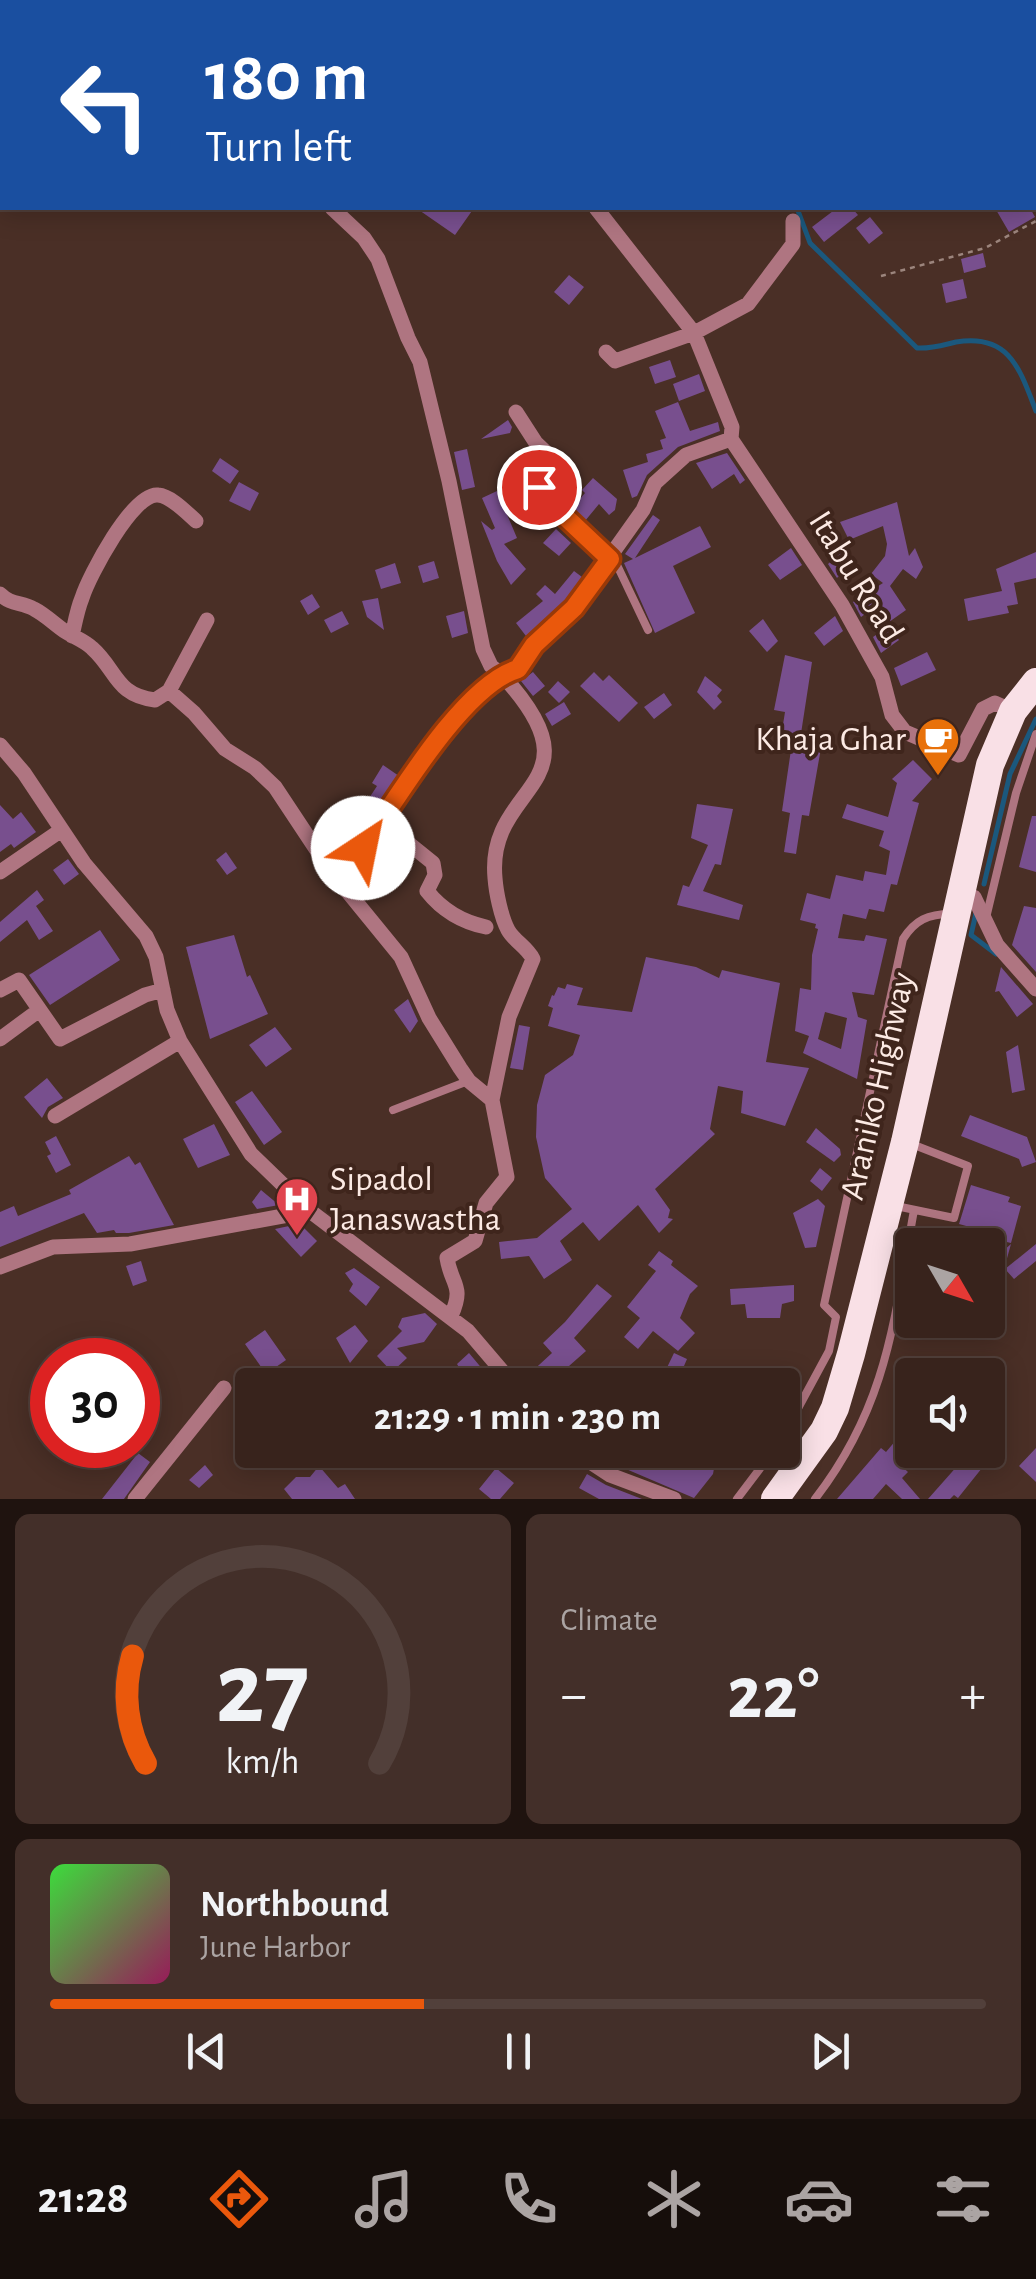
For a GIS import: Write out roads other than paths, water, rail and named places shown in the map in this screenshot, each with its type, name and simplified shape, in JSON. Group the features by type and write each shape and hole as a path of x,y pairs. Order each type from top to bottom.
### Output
{"highway":[{"name":"Araniko Highway","path":"775,1499 807,1457 835,1408 902,1207 905,1142 990,765 1036,682"}],"street":[{"path":"334,210 364,238 378,259 420,362 483,650 491,666 523,697 546,746 544,764 497,846 494,878 508,930 533,959 509,1017 492,1100 506,1177 486,1204 475,1241 447,1258 460,1298 451,1316"},
{"path":"363,848 443,734 501,674 518,669 534,645 574,608 643,510 656,483 672,465 732,439 732,427 694,334 598,210"},
{"path":"606,352 615,361 694,334 748,304 794,244 793,221"},
{"path":"516,412 536,443 560,455 542,472 539,487 610,559"},
{"name":"Itabu Road","path":"732,439 842,604 874,659 892,715 905,732 960,755 983,709 995,703 1018,711"},
{"path":"72,636 90,579 124,522 144,498 162,496 196,520"},
{"path":"0,594 12,604 31,606 92,647 115,680 140,698 155,700 170,691 206,620"},
{"path":"170,691 225,748 266,777 283,797 330,870 402,957 429,1018 469,1080 492,1100"},
{"path":"0,745 24,774 60,831 146,936 156,957 162,990 180,1041 252,1154 310,1211 380,1267 406,1281 451,1316 500,1368"},
{"path":"382,822 433,863 435,875 426,891 430,897 456,917 486,927"},
{"path":"0,872 60,831"},
{"path":"957,904 974,897 997,945 1036,990"},
{"path":"0,990 19,980 60,1040 162,990"},
{"path":"0,1038 38,1011"},
{"path":"55,1116 180,1041"},
{"path":"0,1268 53,1247 130,1244 310,1211"},
{"path":"135,1499 224,1388"},
{"path":"599,1468 674,1499"}],"lane":[{"path":"610,559 648,630"},
{"path":"986,921 1016,793 1036,734"},
{"path":"800,1405 829,1351 836,1317 824,1305 904,939 924,917 957,904"},
{"path":"392,1110 469,1080"},
{"path":"814,1499 842,1460 877,1392 888,1355 902,1207 954,1218 968,1166 905,1142"},
{"path":"737,1499 760,1468"}],"waterway":[{"path":"798,210 810,243 917,348 974,341 1001,349 1018,369 1036,411"},
{"path":"984,884 1010,774 1036,719"},
{"path":"976,913 971,935 996,954"}],"place":[{"name":"Khaja Ghar","path":"938,777"},
{"name":"Sipadol Janaswastha","path":"297,1237"}]}
